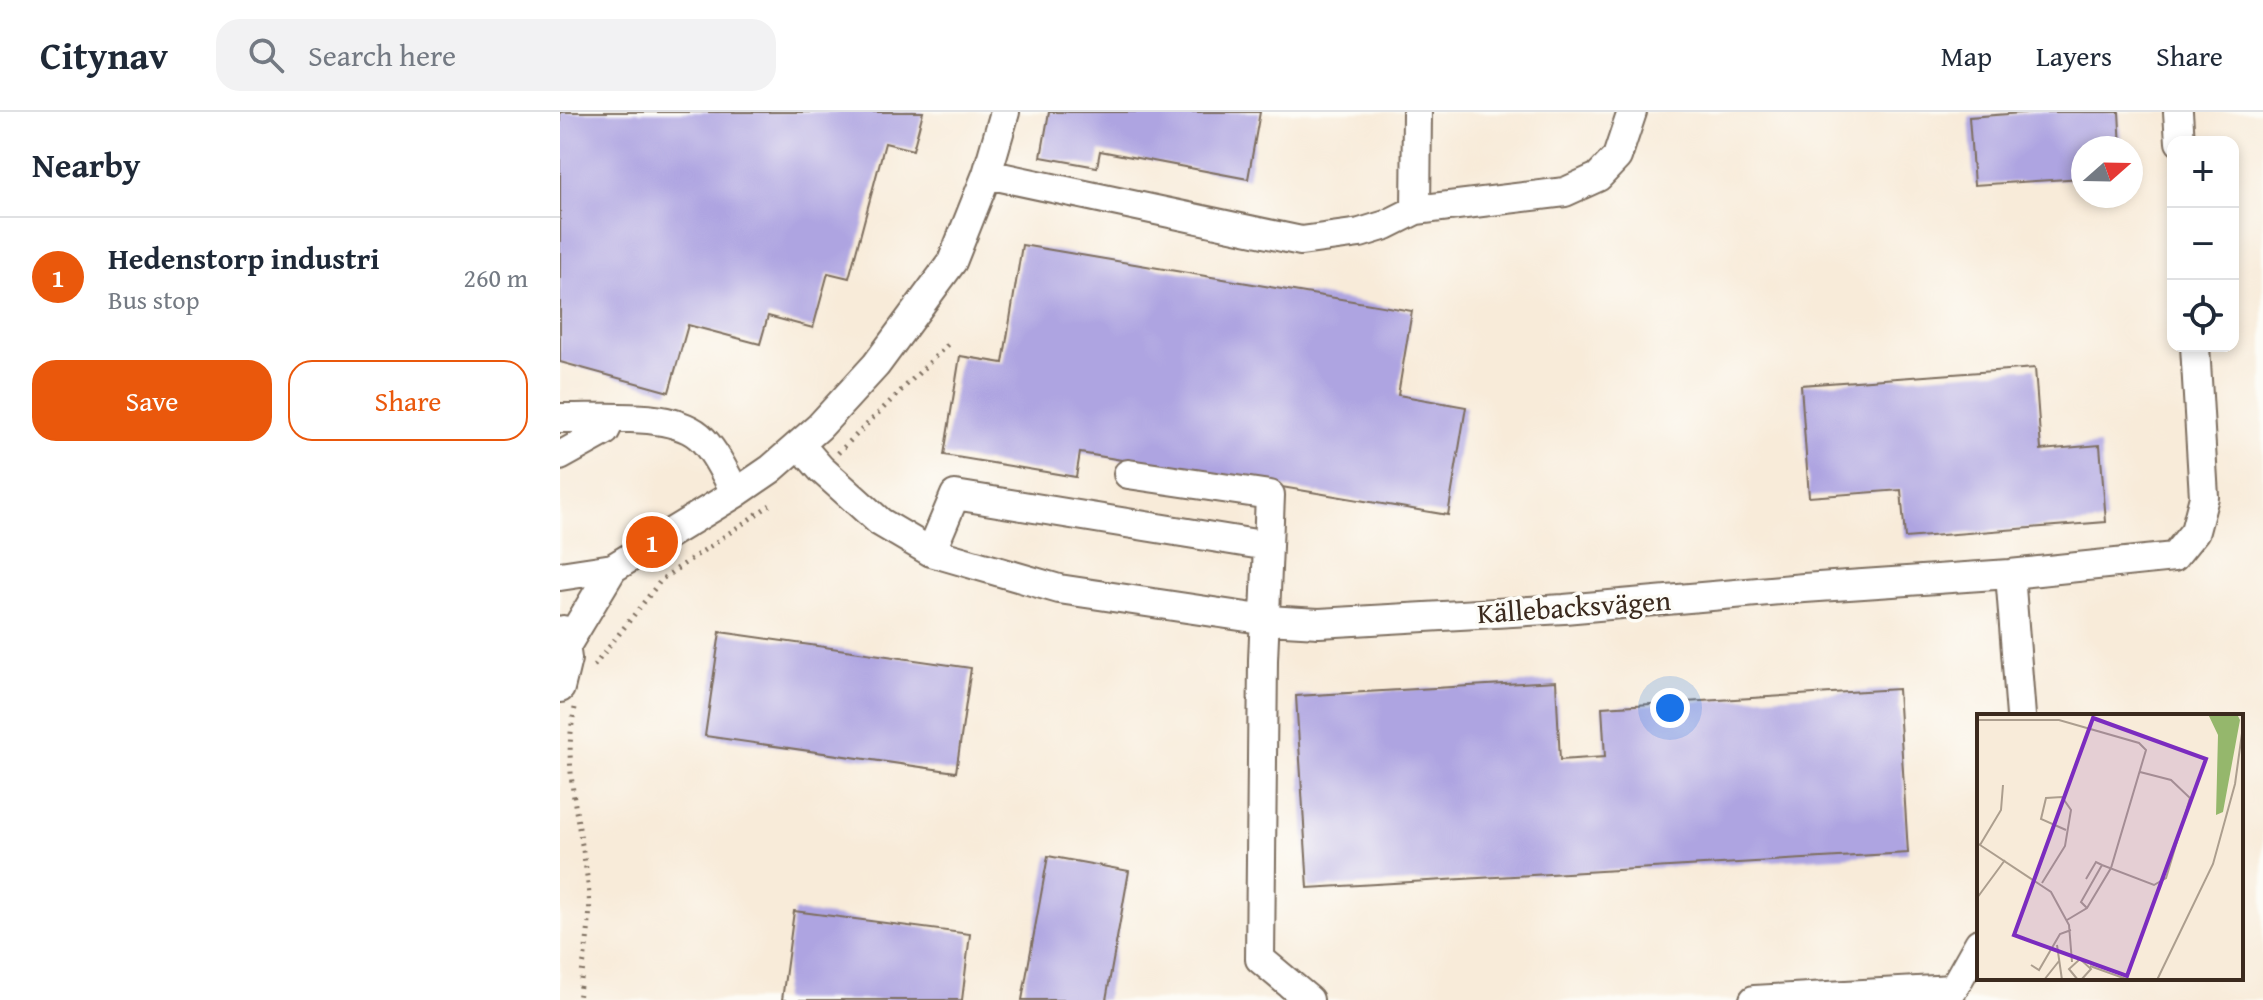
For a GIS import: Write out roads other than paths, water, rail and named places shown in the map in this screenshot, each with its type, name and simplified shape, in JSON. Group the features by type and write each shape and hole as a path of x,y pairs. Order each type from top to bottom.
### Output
{"street":[{"path":"569,694 563,634 613,568 736,493 800,445 876,365 952,262 987,174 1005,112"},
{"path":"1416,210 1417,112"},
{"path":"987,174 1301,241 1360,233 1386,225 1416,210 1565,192 1598,177 1617,157 1632,112"},
{"path":"2178,112 2180,136"},
{"name":"Källebacksvägen","path":"800,445 821,469 880,522 931,552 1059,589 1267,620 1319,623 1564,609 2010,574 2174,557 2195,531 2204,497 2195,352"},
{"path":"560,418 664,420 684,427 700,437 713,453 736,493"},
{"path":"560,456 605,431 611,419"},
{"path":"1128,474 1270,495 1263,660 1260,959 1309,1000"},
{"path":"931,552 955,495 1268,546"},
{"path":"560,576 613,568"},
{"path":"2010,574 2021,714"},
{"path":"1754,1000 1953,989 1977,947"}],"place":[{"name":"Hedenstorp industri","path":"652,542"}]}
